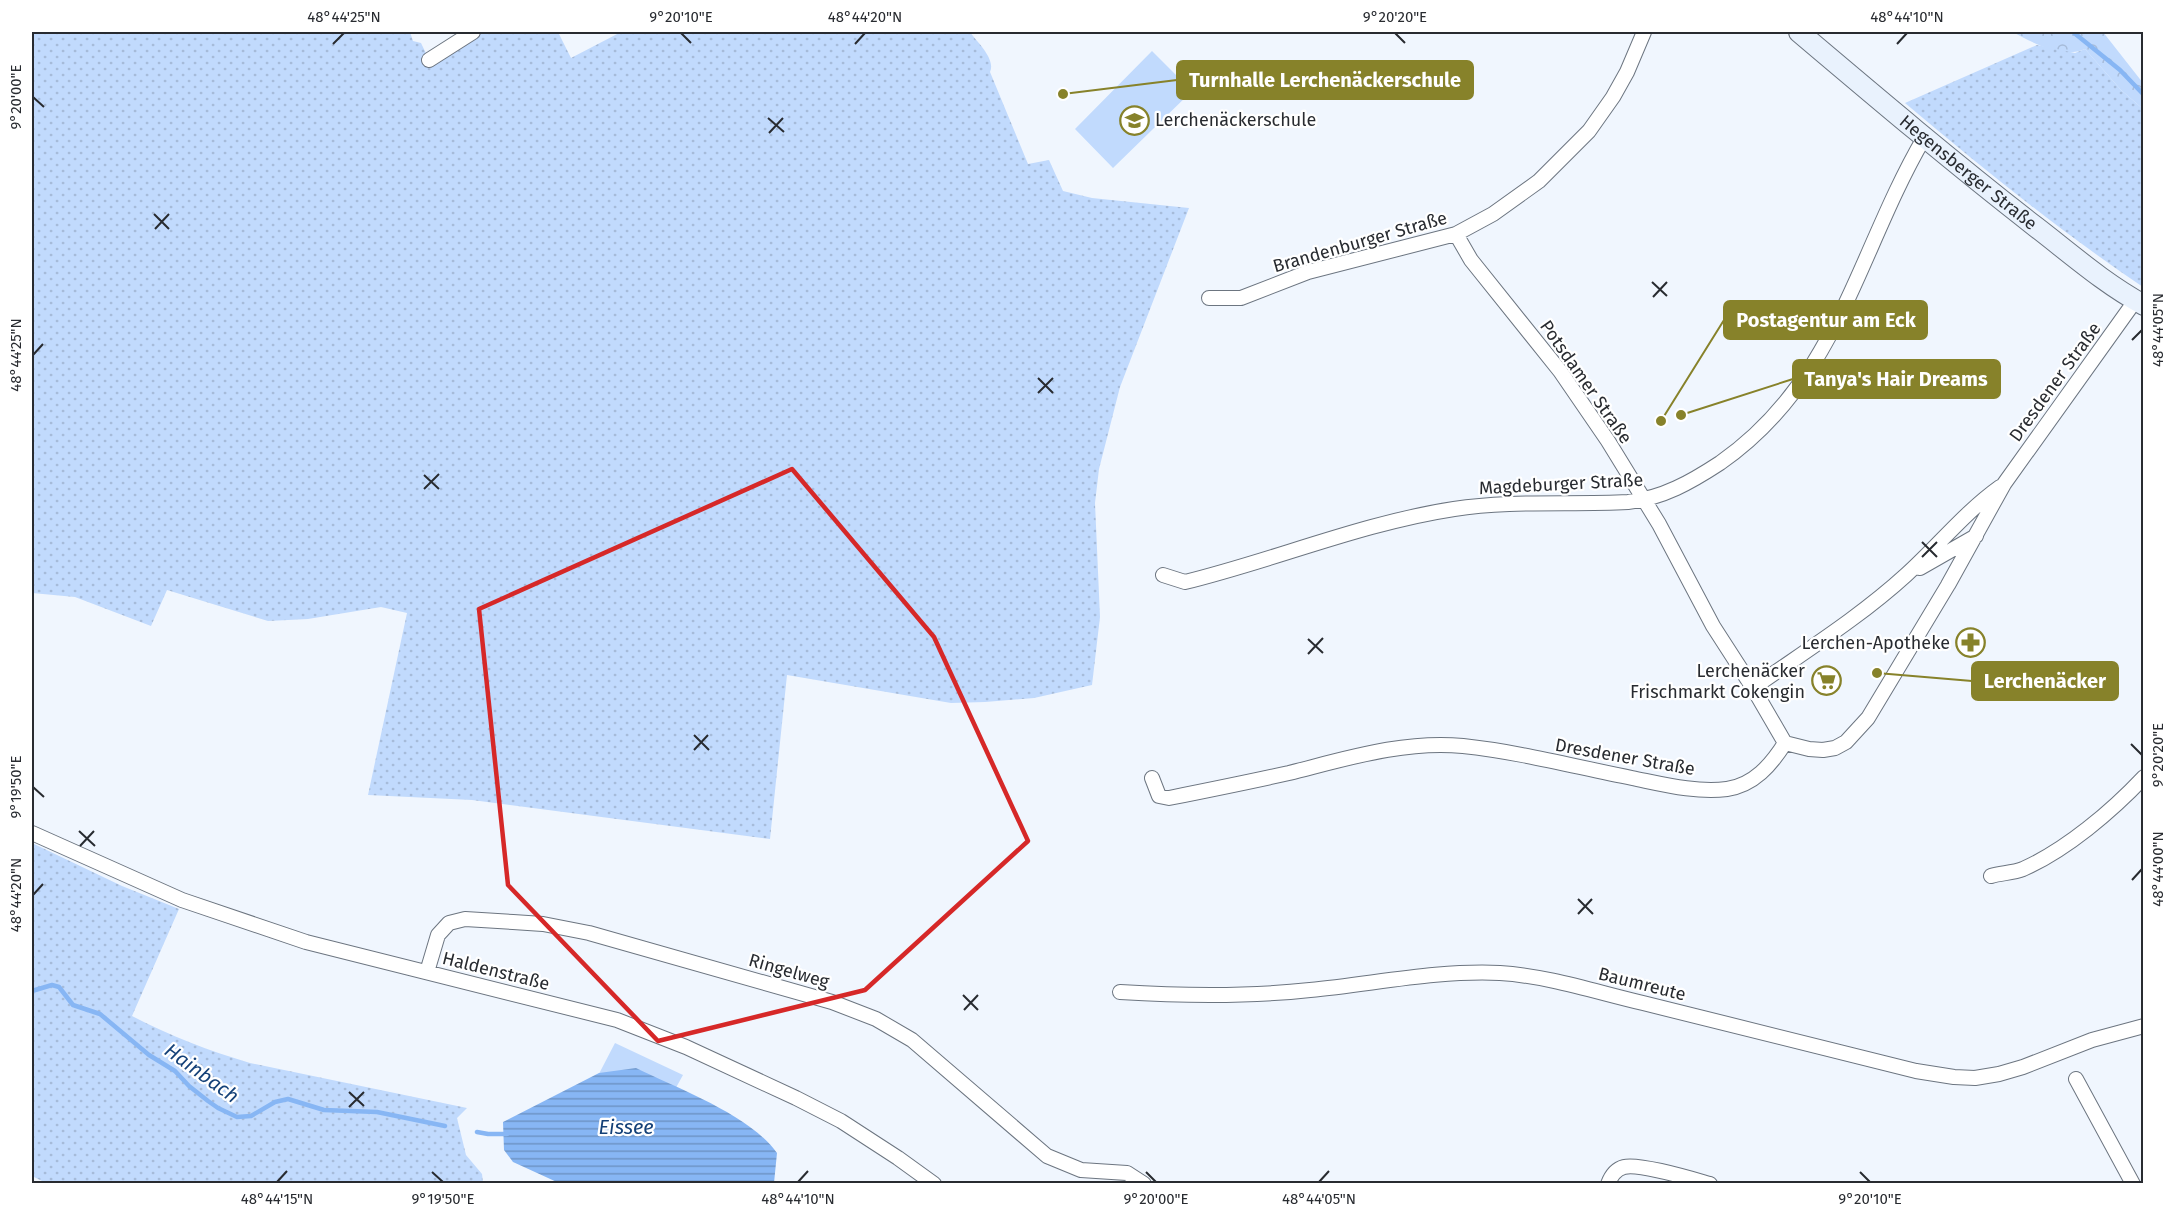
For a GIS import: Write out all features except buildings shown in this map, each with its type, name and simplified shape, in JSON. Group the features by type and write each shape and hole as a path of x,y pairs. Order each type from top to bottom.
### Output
{"street":[{"path":"429,60 473,32"},
{"name":"Brandenburger Straße","path":"1209,298 1241,298 1308,272 1456,234 1493,214 1524,193 1576,146 1613,97 1627,72 1644,32"},
{"name":"Hegensberger Straße","path":"1799,32 1924,138 2109,284 2139,303"},
{"name":"Magdeburger Straße","path":"1162,575 1185,582 1383,524 1456,509 1492,505 1586,505 1643,500 1670,492 1707,472 1734,453 1781,408 1812,366 1840,318 1909,164 1924,138"},
{"name":"Potsdamer Straße","path":"1456,234 1471,260 1586,406 1659,524 1713,626 1754,688 1785,743"},
{"name":"Dresdener Straße","path":"1152,778 1159,796 1169,798 1366,755 1441,744 1484,749 1661,784 1717,790 1743,785 1755,778 1775,759 1785,743 1823,750 1834,748 1858,732 1874,709 2004,484 2139,303"},
{"name":"Dresdener Straße","path":"1754,688 1841,626 1905,576 1981,500 2004,484"},
{"name":"Dresdener Straße","path":"1905,576 1976,536"},
{"path":"1991,876 2021,870 2060,848 2108,810 2144,777"},
{"name":"Haldenstraße","path":"32,833 182,900 236,920 306,942 617,1020 686,1047 778,1089 840,1121 934,1184"},
{"name":"Ringelweg","path":"427,972 442,928 456,920 465,919 564,927 763,982 855,1010 894,1029 925,1050 1047,1156 1081,1170 1127,1173 1144,1184"},
{"name":"Baumreute","path":"1120,992 1183,996 1235,996 1311,990 1430,974 1504,973 1565,984 1916,1071 1965,1077 1999,1074 2091,1040 2144,1026"},
{"path":"2076,1079 2133,1184"},
{"path":"1608,1184 1611,1175 1623,1167 1636,1166 1710,1184"}],"highlighted area":[{"path":"792,469 934,637 1028,841 865,990 658,1041 508,885 479,609"}],"green space":[{"path":"32,32 410,32 413,41 421,43 431,64 481,32 558,32 571,58 621,32 970,32 988,56 990,72 1028,164 1049,160 1063,191 1092,198 1189,208 1120,387 1099,469 1095,503 1100,617 1092,685 1034,698 951,703 787,675 770,839 472,800 368,795 407,613 381,607 308,619 268,621 167,590 151,626 75,597 32,593"},
{"path":"2013,32 2103,32 2143,83 2143,109 2121,90 2085,49 2076,52 2057,51"},
{"path":"2037,45 2075,53 2085,49 2121,90 2143,109 2143,287 2022,198 1905,103"},
{"path":"1152,51 1192,91 1113,168 1075,129"},
{"path":"32,843 122,886 179,909 132,1016 190,1043 250,1063 467,1108 457,1118 466,1155 482,1174 483,1183 48,1184 32,1176"},
{"path":"615,1043 683,1075 642,1149 576,1118"}],"water":[{"name":"Eissee","path":"636,1068 732,1115 765,1139 777,1153 774,1183 559,1183 513,1162 504,1150 503,1122 599,1073"}],"waterway":[{"path":"2073,32 2120,70 2144,95"},
{"name":"Hainbach","path":"32,991 52,985 59,987 73,1005 100,1014 149,1055 175,1071 208,1101 237,1117 251,1116 275,1102 288,1099 324,1110 377,1112 445,1126"},
{"name":"Hainbach","path":"477,1132 507,1134"}],"place":[{"name":"Turnhalle Lerchenäckerschule","path":"1063,94"},
{"name":"Lerchenäckerschule","path":"1134,120"},
{"name":"Tanya's Hair Dreams","path":"1681,415"},
{"name":"Postagentur am Eck","path":"1661,421"},
{"name":"Lerchen-Apotheke","path":"1971,643"},
{"name":"Lerchenäcker","path":"1877,673"},
{"name":"Lerchenäcker Frischmarkt Cokengin","path":"1826,681"}]}
